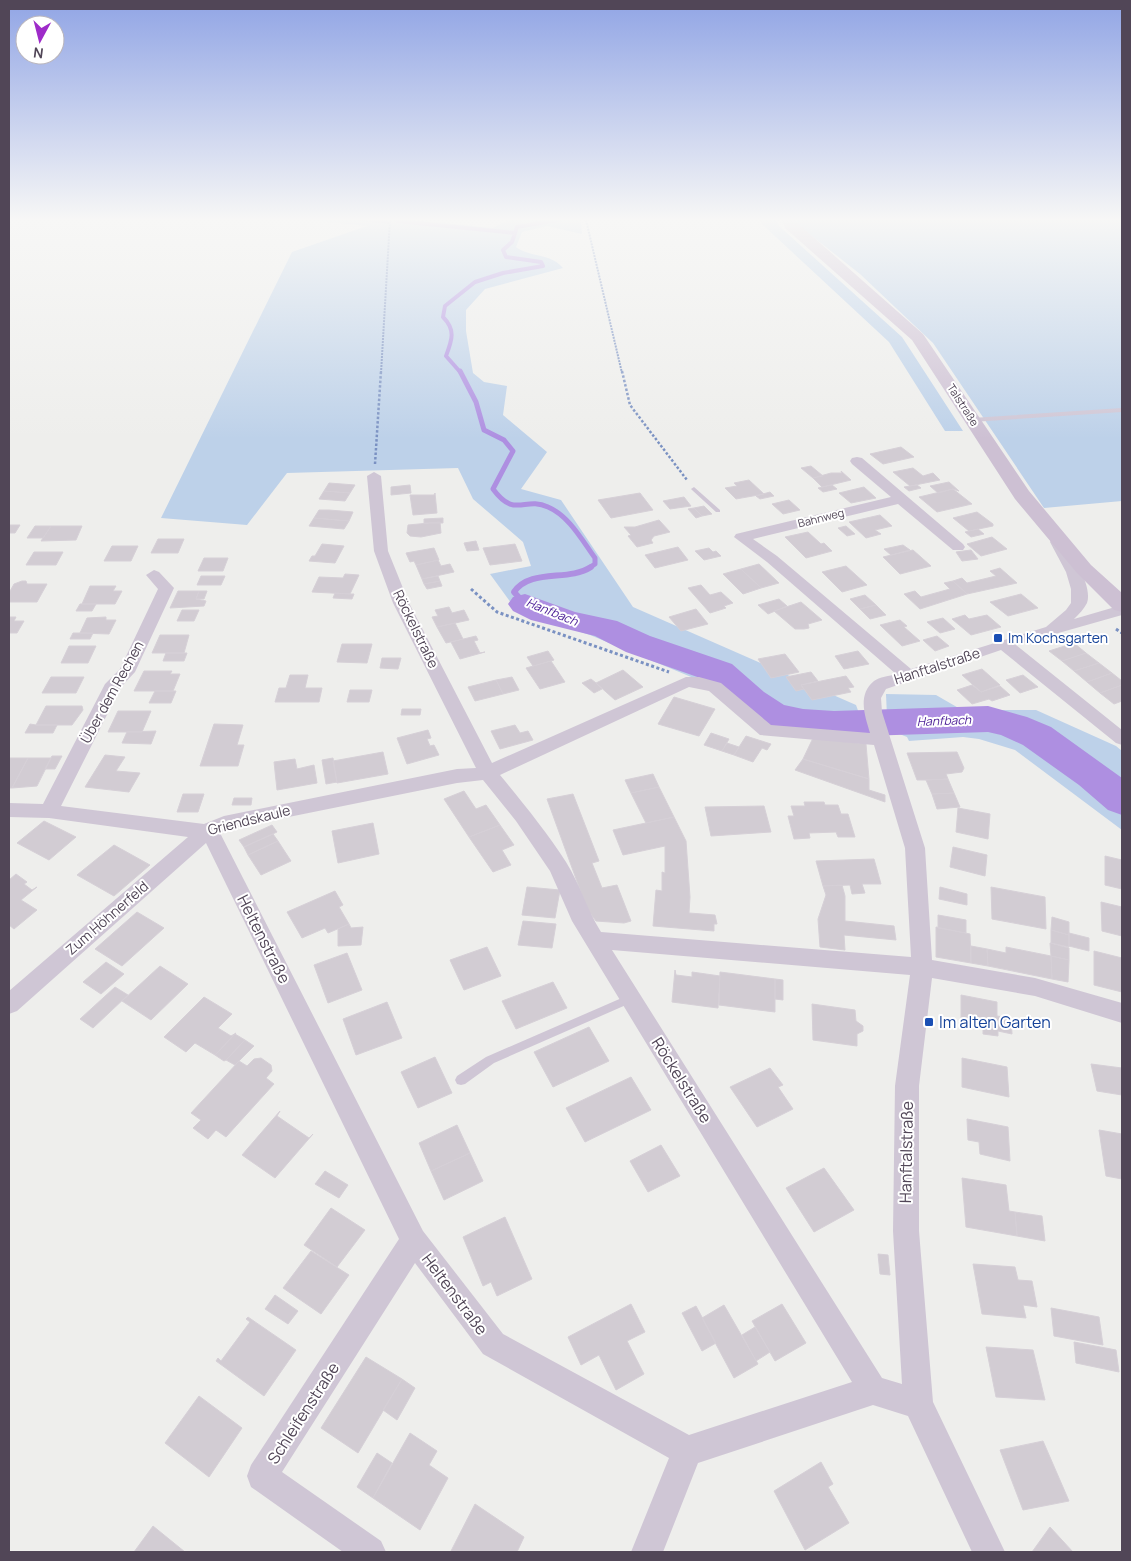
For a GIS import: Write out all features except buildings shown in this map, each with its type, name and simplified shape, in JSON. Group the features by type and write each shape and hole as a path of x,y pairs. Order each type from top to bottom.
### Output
{"main road":[{"name":"Talstraße","path":"868,293 918,337 1022,495 1084,570 1122,605"}],"street":[{"path":"857,461 900,499 931,522 958,547"},
{"name":"Röckelstraße","path":"374,476 381,551 401,603 488,773 523,816 559,868 579,915 873,1390"},
{"name":"Bahnweg","path":"741,537 900,499"},
{"name":"Hanftalstraße","path":"1051,532 1070,564 1081,593 1078,605 1051,630"},
{"path":"741,537 772,559 908,674"},
{"name":"Über dem Rechen","path":"49,810 114,684 127,672 166,588 154,575"},
{"name":"Hanftalstraße","path":"989,1552 918,1404 906,1231 907,1086 922,967 915,848 878,727 872,698 880,685 908,674 1122,610"},
{"path":"1004,644 1122,739"},
{"path":"488,773 686,682 699,682 715,687 766,732 878,727"},
{"name":"Griendskaule","path":"9,810 49,810 206,832 224,823 457,776 488,773"},
{"name":"Zum Höhnerfeld","path":"9,1004 206,832"},
{"name":"Heltenstraße","path":"206,832 214,839 414,1240 493,1344 686,1451"},
{"path":"596,940 922,967 1035,987 1122,1013"},
{"name":"Schleifenstraße","path":"370,1552 262,1476 414,1240"},
{"path":"647,1552 686,1451 873,1390 918,1404"}],"lane":[{"path":"972,420 1122,410"},
{"path":"694,489 718,511"},
{"path":"461,1080 490,1060 632,998"}],"path":[{"path":"374,476 386,293"},
{"path":"603,293 630,405 694,489"},
{"path":"471,589 497,612 627,659 682,675 686,682"}],"shaded area":[{"path":"272,293 482,293 466,310 466,331 473,373 484,382 507,386 503,415 547,452 521,489 561,500 633,607 856,705 864,727 787,726 725,691 590,635 517,611 490,574 531,566 523,542 473,499 458,468 287,473 247,525 161,518"},
{"path":"836,293 853,293 902,337 963,431 945,431 889,342"},
{"path":"880,293 1122,293 1122,501 1044,508 933,343"},
{"path":"886,694 936,695 962,710 1036,710 1116,746 1122,751 1122,830 1015,750 979,739 963,737 909,741 907,737 892,731 887,717"}],"waterway":[{"name":"Hanfbach","path":"461,293 445,306 443,317 450,326 452,335 446,356 461,373"},
{"name":"Hanfbach","path":"460,371 476,402 484,430 504,440 513,451 493,489 508,503 514,505 540,504 556,511 569,522 595,558 595,564 590,568"},
{"name":"Hanfbach","path":"525,604 514,592 521,585 540,577 572,574 590,568"},
{"name":"Hanfbach","path":"525,604 543,613 605,628 638,644 719,672 751,701 772,715 803,722 834,724 988,719 1014,726 1037,736 1093,775 1122,800"}],"place":[{"name":"Im Kochsgarten","path":"998,638"},
{"name":"Im alten Garten","path":"929,1022"}]}
